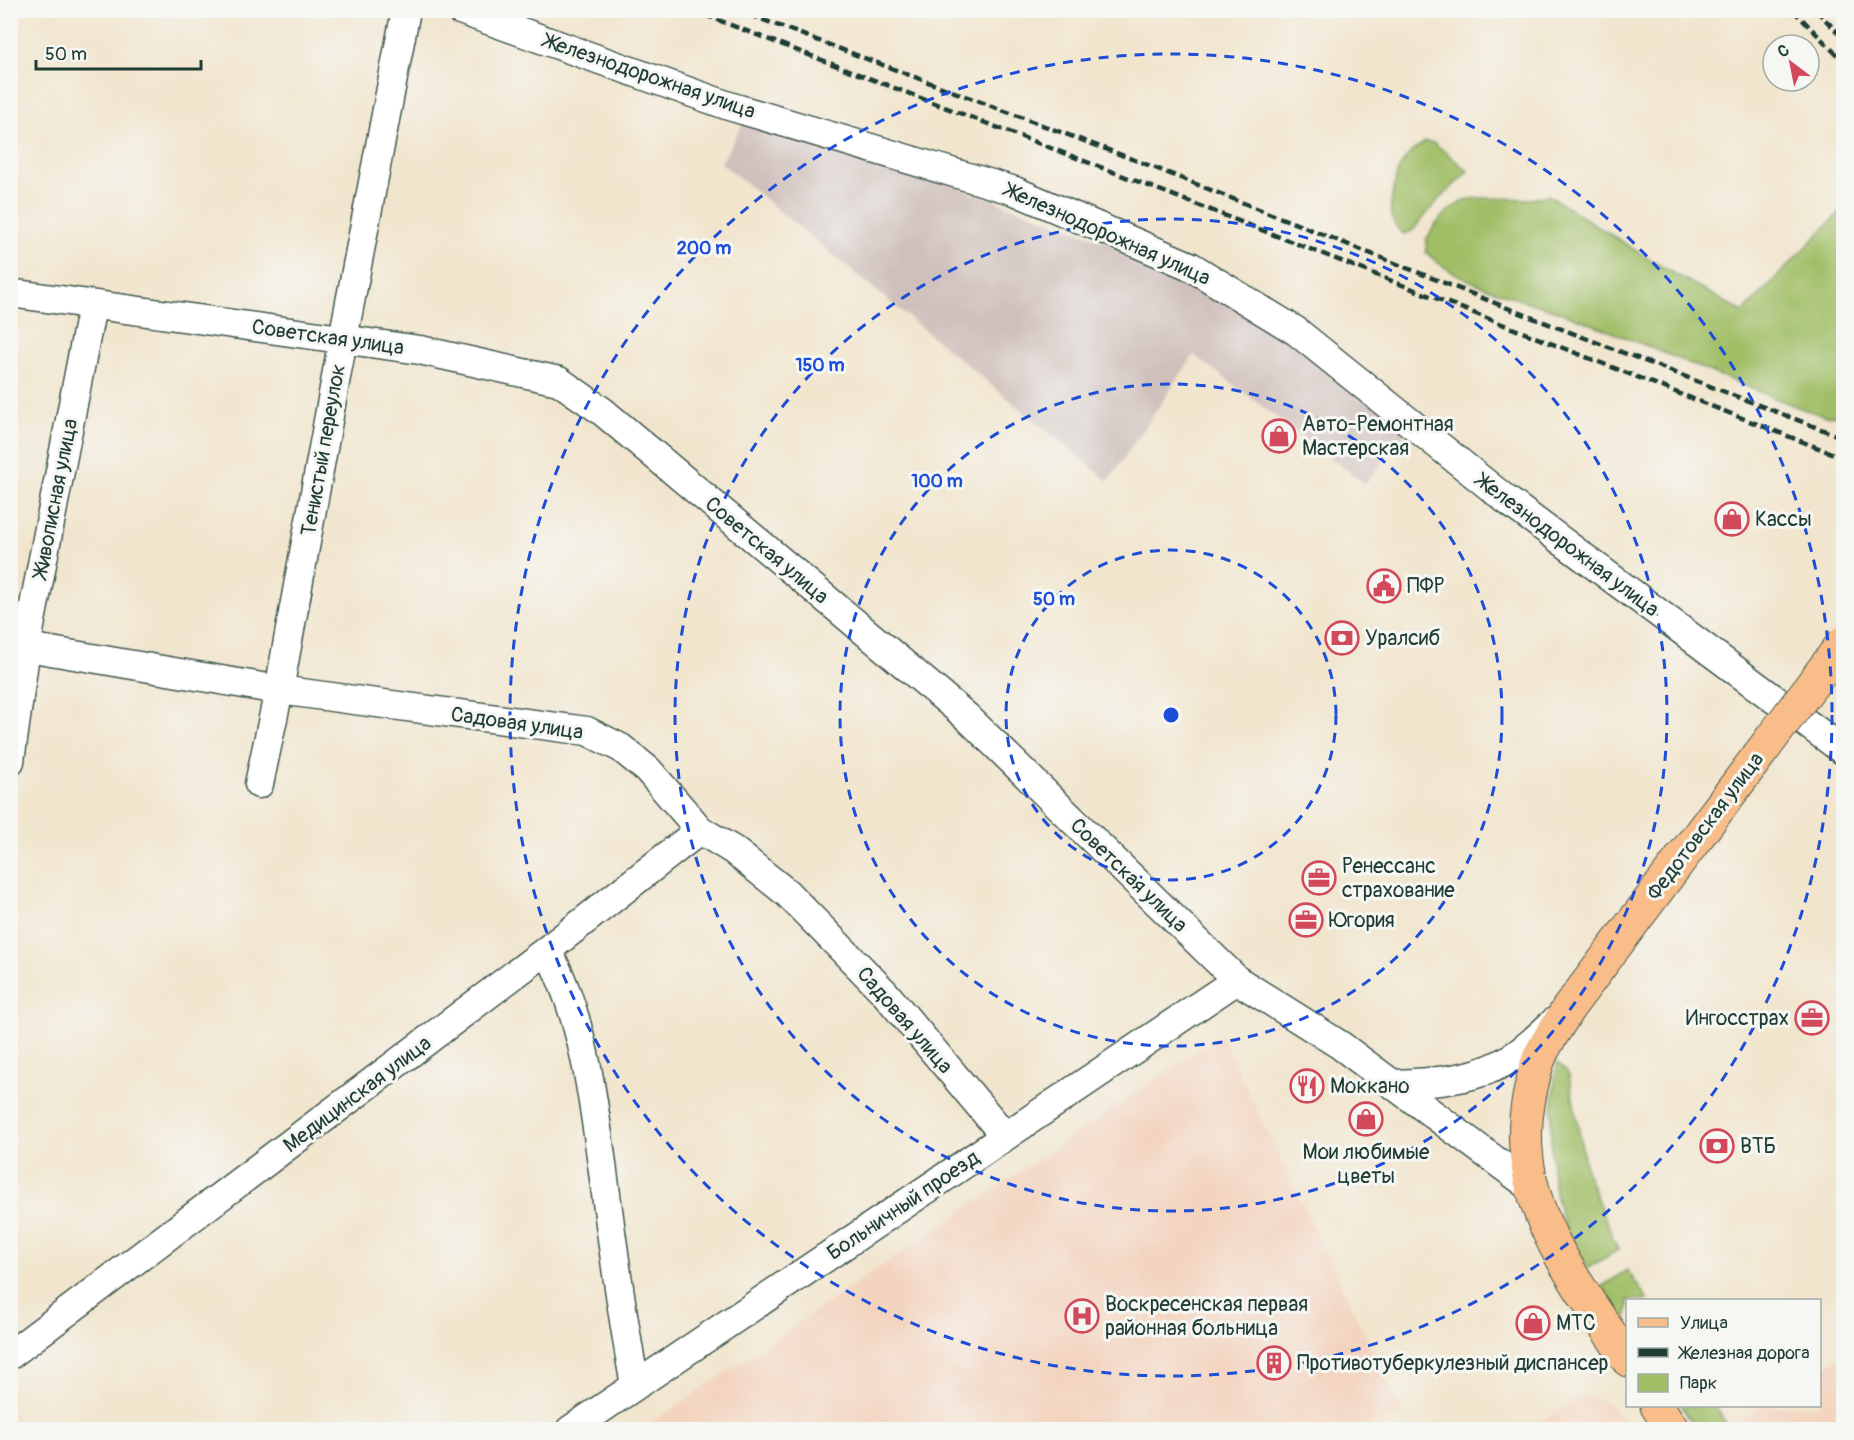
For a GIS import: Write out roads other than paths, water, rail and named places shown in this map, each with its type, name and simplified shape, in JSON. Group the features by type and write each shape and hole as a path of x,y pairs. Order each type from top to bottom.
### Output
{"main road":[{"name":"Федотовская улица","path":"1567,1010 1844,642"},
{"path":"1567,1010 1541,1054 1532,1082 1525,1135 1531,1187 1546,1229 1564,1262 1626,1357"},
{"path":"1659,1407 1673,1430"}],"street":[{"name":"Тенистый переулок","path":"259,784 279,690 406,10"},
{"name":"Железнодорожная улица","path":"460,10 729,105 1015,191 1190,266 1296,330 1504,498 1844,751"},
{"name":"Советская улица","path":"10,294 420,350 559,381 602,411 967,717 1237,980 1340,1045 1531,1187"},
{"name":"Живописная улица","path":"10,761 19,646 92,306"},
{"name":"Садовая улица","path":"19,646 279,690 588,731 621,748 648,770 700,830 733,850 795,902 885,993 1005,1136"},
{"name":"Медицинская улица","path":"10,1355 547,950 700,830"},
{"path":"547,950 556,966 577,1027 592,1094 621,1311 635,1385"},
{"name":"Больничный проезд","path":"570,1430 1237,980"},
{"path":"1393,1084 1420,1083 1484,1071 1509,1059 1567,1010"}],"railway":[{"path":"692,10 1844,458"},
{"path":"737,10 1148,165 1510,309 1844,438"},
{"path":"1793,10 1844,62"},
{"path":"1816,10 1844,39"}],"place":[{"name":"Авто-Ремонтная Мастерская","path":"1279,436"},
{"name":"Кассы","path":"1732,519"},
{"name":"ПФР","path":"1384,586"},
{"name":"Уралсиб","path":"1342,638"},
{"name":"Ренессанс страхование","path":"1319,878"},
{"name":"Югория","path":"1306,920"},
{"name":"Ингосстрах","path":"1812,1018"},
{"name":"Моккано","path":"1307,1086"},
{"name":"Мои любимые цветы","path":"1366,1119"},
{"name":"ВТБ","path":"1717,1146"},
{"name":"Воскресенская первая районная больница","path":"1082,1316"},
{"name":"МТС","path":"1533,1323"},
{"name":"Противотуберкулезный диспансер","path":"1274,1363"}]}
